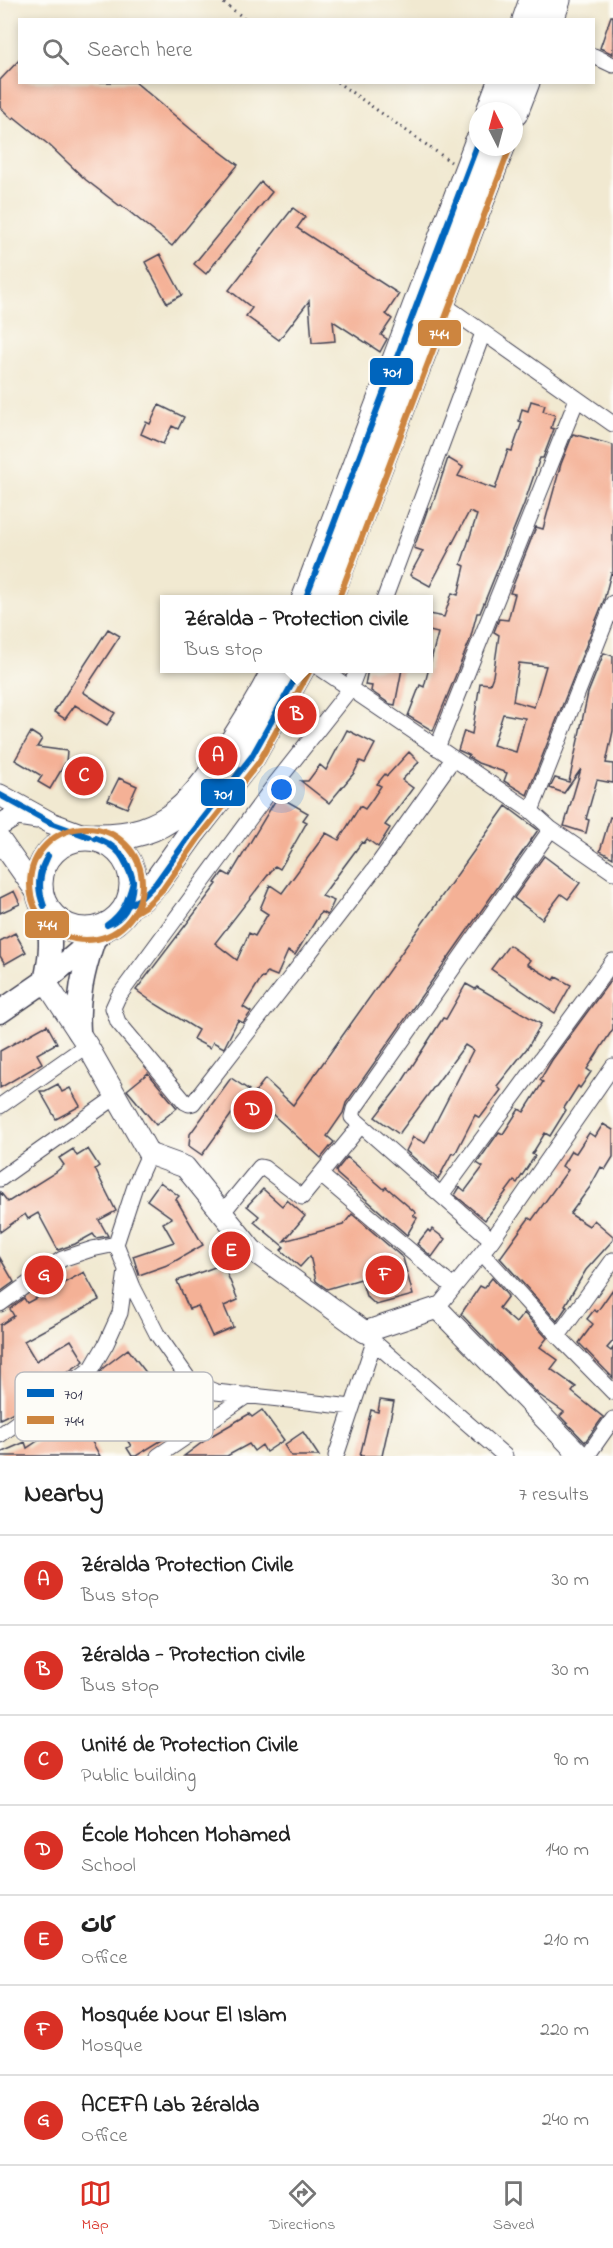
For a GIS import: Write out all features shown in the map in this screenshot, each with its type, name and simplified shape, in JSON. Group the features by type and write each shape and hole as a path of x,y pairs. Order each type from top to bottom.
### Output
{"highway":[{"path":"527,18 533,0"},
{"path":"551,18 557,0"},
{"path":"493,102 500,84"},
{"path":"518,102 525,84"},
{"path":"307,595 473,156"},
{"path":"330,595 497,156"},
{"path":"274,673 258,703 196,797 181,810 147,829 122,836 74,838 49,854 38,882 43,904 56,921 75,930 97,930 111,923 149,892 252,756 299,673"},
{"path":"92,837 117,848 131,869 133,881 111,923"}],"main road":[{"path":"43,904 49,924 51,952 45,981"},
{"path":"0,1012 45,981 111,923"},
{"path":"83,1038 79,994 82,976 111,923"}],"street":[{"path":"595,56 613,64"},
{"path":"440,302 613,424"},
{"path":"386,595 483,333"},
{"path":"437,748 577,399"},
{"path":"531,811 613,603"},
{"path":"326,673 531,811 551,829 613,872"},
{"path":"356,673 350,690 275,784 118,997 113,1008 118,1022 185,1102 193,1103 208,1084 376,867 453,759"},
{"path":"0,795 51,823"},
{"path":"0,825 11,817 21,814 92,837"},
{"path":"492,1240 352,1117 354,1109 551,829"},
{"path":"0,840 43,904"},
{"path":"441,1195 613,961"},
{"path":"45,981 83,1038 149,1154 185,1167 252,1250 370,1337 505,1456"},
{"path":"0,1106 83,1038"},
{"path":"370,1337 437,1308 492,1240 613,1066"},
{"path":"0,1179 117,1096"},
{"path":"223,1212 258,1167 264,1168 300,1197 321,1175 361,1125"},
{"path":"149,1154 136,1183 116,1244 133,1287 157,1334 184,1372"},
{"path":"321,1175 453,1287"},
{"path":"0,1305 62,1258 116,1244"},
{"path":"482,1253 613,1392"},
{"path":"558,1336 613,1260"},
{"path":"87,1372 92,1368 106,1344 120,1313 127,1268"},
{"path":"437,1308 581,1456"},
{"path":"336,1456 352,1407 370,1337"},
{"path":"213,1391 352,1407"},
{"path":"213,1419 248,1395"},
{"path":"587,1456 613,1419"},
{"path":"0,1435 15,1424"},
{"path":"158,1456 180,1441"}],"path":[{"path":"219,0 244,18"},
{"path":"340,84 466,173"}],"building":[{"path":"611,16 613,16 613,54 600,48"},
{"path":"18,61 18,84 137,84 238,165 172,246 86,180 49,145 14,117 12,119 0,107 0,80"},
{"path":"261,182 272,192 206,274 194,264"},
{"path":"293,208 305,217 297,228 399,294 386,314 392,319 381,335 387,339 380,352 333,321 335,341 312,343 309,301 279,340 246,316 252,308 229,290"},
{"path":"160,254 182,295 167,303 145,262"},
{"path":"531,401 545,405 543,411 555,415 551,428 554,429 543,458 540,458 480,613 477,613 470,640 433,731 408,716 420,685 424,687 428,673 433,673 433,652 438,633 433,632 433,615 444,617 452,593 458,595 465,566 461,564 477,515 469,512 430,586 410,575 423,551 414,548 428,508 431,509 448,458 463,467 458,476 495,489 508,450 512,451 522,422 519,421 522,409 528,411"},
{"path":"159,405 184,417 178,429 172,426 163,444 141,434 146,422 150,424"},
{"path":"573,434 613,445 613,574 611,573 604,600 527,795 504,781 507,773 478,763 468,757 469,755 458,750 464,731 472,734 480,683 490,684 493,676 499,635 494,632 499,619 508,620 515,594 510,593 536,527 543,529 561,464","holes":["519,663 546,666 534,707 513,701","503,714 525,718 516,752 493,745"]},
{"path":"108,629 120,636 83,692 115,713 107,725 75,705 65,719 54,712"},
{"path":"604,653 613,656 613,731 606,763 613,764 613,783 597,780 586,819 589,820 586,833 564,826 581,769 564,793 550,788 555,778 569,782 588,693"},
{"path":"367,673 401,673 395,705 371,691 372,686 365,685"},
{"path":"347,730 375,744 365,763 360,761 354,773 329,803 301,781 308,781 320,765 326,770"},
{"path":"31,732 42,739 37,747 67,751 66,762 50,789 38,782 42,776 15,760"},
{"path":"409,752 419,762 402,780 413,788 385,825 390,828 378,847 367,839 364,843 362,842 322,896 334,901 327,915 321,912 295,955 288,951 277,976 267,972 264,978 262,977 243,1007 251,1012 243,1023 238,1020 224,1048 213,1042 210,1048 193,1039 198,1030 136,990 217,884 215,883 223,872 230,876 278,796 308,813 303,820 307,822 280,869 275,866 215,943 237,960 249,933 255,936 268,914 260,909 270,885 282,893 326,833 339,840 360,806 365,809 373,798 381,786 377,784"},
{"path":"119,778 137,786 127,808 108,800"},
{"path":"506,806 538,830 346,1103 343,1113 327,1136 334,1142 321,1158 252,1096 265,1079 293,1105"},
{"path":"610,817 613,818 613,858 600,851"},
{"path":"544,856 580,883 568,899 561,894 542,919 514,898"},
{"path":"14,891 20,904 0,913 0,898"},
{"path":"15,933 26,952 5,964 0,956 0,941"},
{"path":"509,945 530,960 527,964 554,980 556,977 571,985 555,1013 491,969"},
{"path":"613,977 613,1029 587,1069 591,1072 580,1088 578,1086 550,1136 545,1133 532,1154 535,1156 517,1183 514,1181 485,1220 455,1195 460,1187 465,1191 483,1167 477,1163 499,1132 503,1134 519,1109 524,1112 543,1082 540,1080 552,1060"},
{"path":"466,984 475,989 477,987 541,1024 528,1047 497,1086 501,1090 480,1118 475,1115 455,1154 452,1153 438,1179 406,1151 413,1137 425,1143 473,1050 465,1045 399,1134 375,1117 400,1085 443,1018 446,1019"},
{"path":"47,1025 57,1043 37,1054 42,1063 0,1088 0,1051"},
{"path":"148,1073 177,1108 156,1125 127,1090"},
{"path":"231,1078 249,1090 202,1155 189,1146 190,1134"},
{"path":"58,1084 62,1092 70,1088 80,1106 56,1119 40,1091 45,1091"},
{"path":"603,1124 613,1130 613,1157 605,1170 601,1167 590,1187 570,1214 589,1226 594,1220 613,1236 613,1240 586,1270 557,1321 500,1258 529,1218 532,1220 568,1170 562,1166 571,1151 576,1153 589,1133 595,1137"},
{"path":"73,1149 77,1156 88,1149 99,1166 95,1169 116,1211 99,1220 108,1236 96,1238 93,1234 58,1250 38,1213 28,1219 25,1214 0,1232 0,1192 8,1202 56,1172 64,1165 59,1158"},
{"path":"347,1157 416,1213 413,1215 417,1218 407,1235 337,1174 336,1171"},
{"path":"160,1182 179,1196 176,1199 203,1245 170,1264 139,1275 133,1256 174,1242 163,1223 172,1218 147,1200"},
{"path":"263,1189 282,1206 287,1200 305,1216 284,1241 343,1225 352,1214 403,1258 413,1295 376,1305 366,1296 361,1279 327,1289 316,1281 310,1256 300,1267 281,1250 284,1247 254,1222 259,1216 247,1206"},
{"path":"432,1229 445,1239 432,1257 417,1244 428,1230 430,1232"},
{"path":"0,1258 14,1282 0,1292"},
{"path":"223,1264 238,1300 224,1306 233,1327 212,1336 198,1306 189,1309 177,1281"},
{"path":"84,1272 99,1300 24,1341 36,1361 71,1340 84,1361 68,1372 15,1372 15,1412 0,1419 0,1325 14,1316 10,1309 24,1298 27,1303"},
{"path":"492,1278 508,1296 499,1308 516,1323 524,1313 547,1338 540,1347 558,1360 551,1369 576,1387 572,1392 603,1417 585,1442 560,1416 564,1412 538,1394 461,1314 480,1286 484,1288"},
{"path":"613,1289 613,1341 607,1348 611,1351 613,1348 613,1378 579,1343 593,1324 587,1319 594,1310 597,1312"},
{"path":"128,1349 146,1372 100,1372"},
{"path":"380,1400 394,1402 382,1456 360,1456 371,1410 378,1412"},
{"path":"262,1410 284,1440 266,1452 262,1445 254,1451 249,1444 227,1456 184,1456 204,1441 213,1441 213,1435 249,1414 252,1417"},
{"path":"303,1432 319,1456 291,1456 284,1445"},
{"path":"38,1441 92,1441 100,1456 0,1456 0,1453 25,1442 27,1448"},
{"path":"128,1441 160,1441 136,1456 132,1456 127,1448 131,1446"}],"transit line":[{"name":"701","path":"307,595 473,156"},
{"name":"744","path":"340,595 507,156"},
{"name":"701","path":"129,905 141,898 156,883 252,756 298,673"},
{"name":"744","path":"134,913 147,905 163,889 198,839 259,762 308,673"},
{"name":"701","path":"0,795 51,823 89,837"},
{"name":"744","path":"86,828 107,832 126,844 138,863 142,884 138,905 126,924 107,936 86,940 65,936 46,924 34,905 30,884 34,863 46,844 65,832 86,828"},
{"name":"701","path":"95,838 110,844 125,859 133,881"},
{"name":"701","path":"95,838 116,849 127,865 133,881"},
{"name":"701","path":"44,906 39,880 48,856"},
{"name":"701","path":"44,906 40,881 48,856"},
{"name":"701","path":"107,925 124,906 133,882"},
{"name":"701","path":"107,925 119,918 127,908 133,882"}],"place":[{"name":"Zéralda - Protection civile","path":"297,715"},
{"name":"Zéralda Protection Civile","path":"218,756"},
{"name":"Unité de Protection Civile","path":"84,776"},
{"name":"École Mohcen Mohamed","path":"253,1110"},
{"name":"كات","path":"231,1251"},
{"name":"ACEFA Lab Zéralda","path":"44,1275"},
{"name":"Mosquée Nour El Islam","path":"385,1275"}]}
